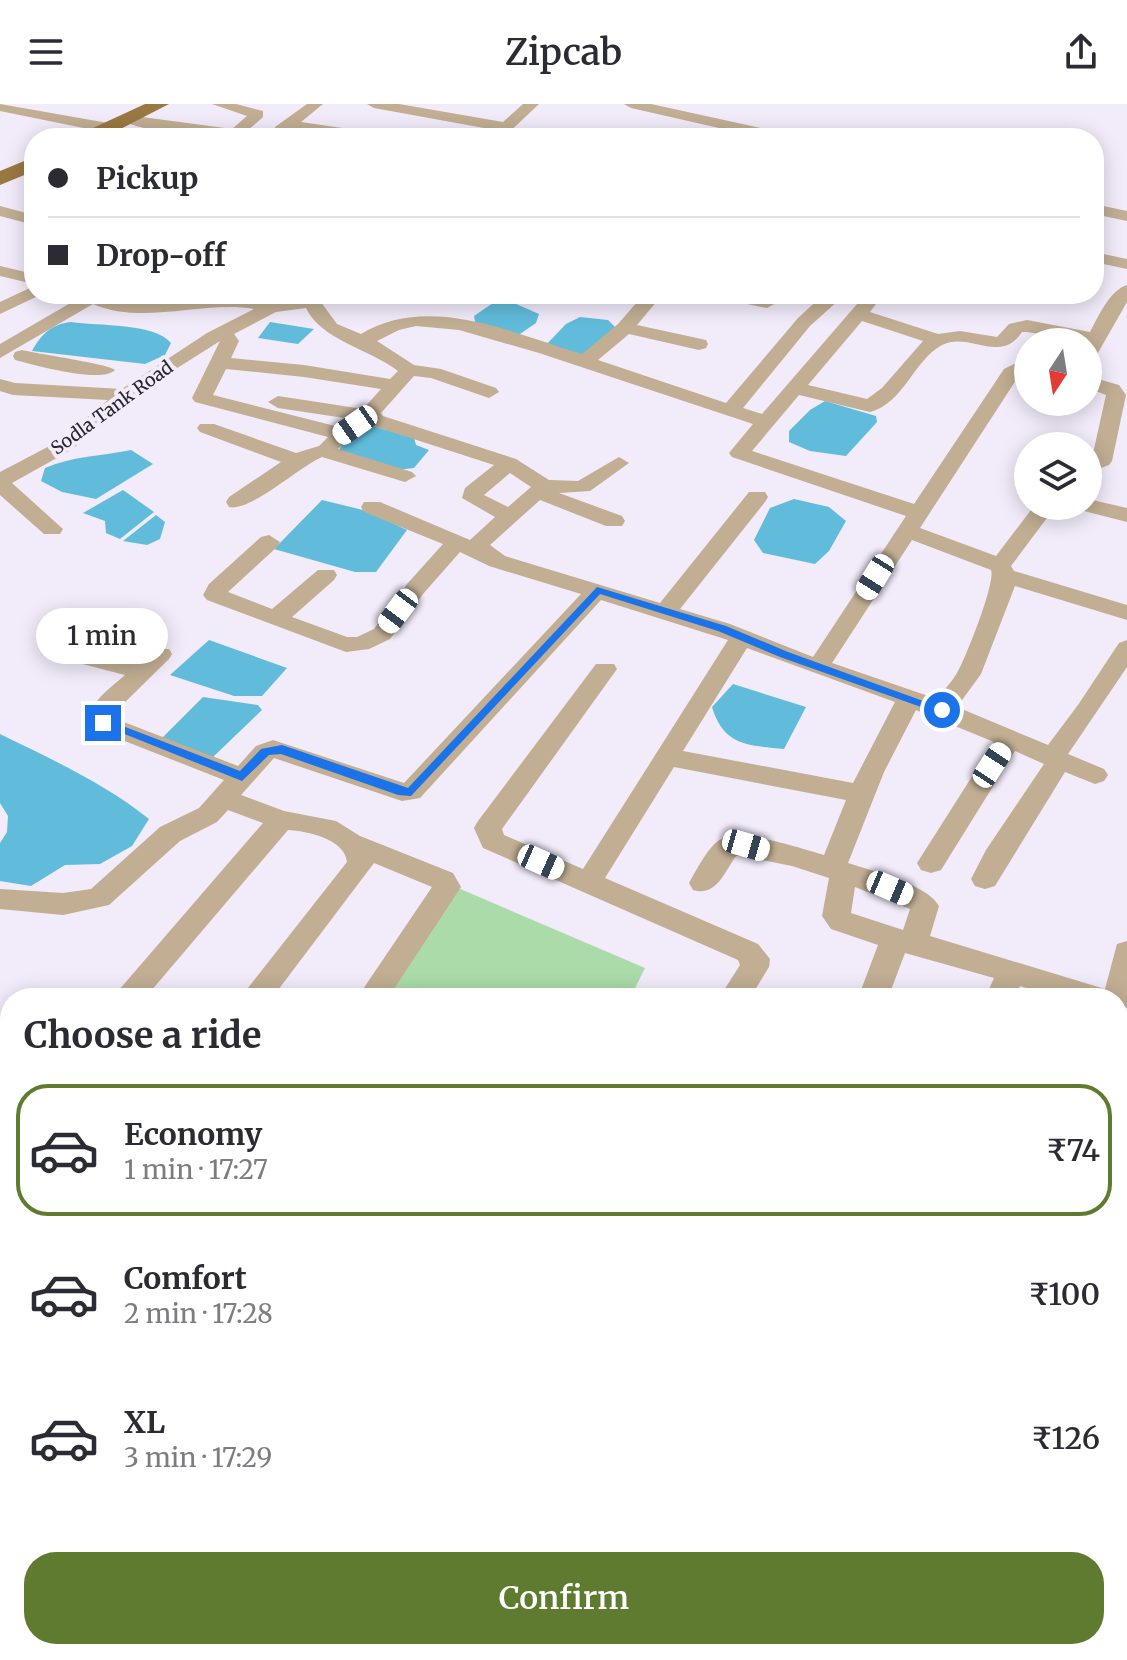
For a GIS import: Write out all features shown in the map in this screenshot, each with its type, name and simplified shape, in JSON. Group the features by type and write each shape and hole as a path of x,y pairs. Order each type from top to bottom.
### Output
{"main road":[{"path":"108,128 160,104"}],"street":[{"path":"219,104 258,114 251,128"},
{"path":"282,128 316,104"},
{"path":"374,104 506,127 532,104"},
{"path":"631,104 738,128"},
{"path":"0,105 108,128"},
{"path":"358,110 347,120 373,128"},
{"path":"127,119 174,128"},
{"path":"288,124 311,128"},
{"path":"0,211 24,217"},
{"path":"1104,214 1127,216"},
{"path":"1104,259 1127,264"},
{"path":"0,271 24,278"},
{"path":"0,309 24,289"},
{"path":"1102,332 1124,300"},
{"path":"0,352 75,304"},
{"path":"115,304 141,307 174,304"},
{"path":"261,304 272,307"},
{"name":"Sodla Tank Road","path":"0,483 64,446 127,395 223,332 272,307 286,304"},
{"path":"316,304 320,320 328,328 381,350 402,378"},
{"path":"585,361 625,328 645,304"},
{"path":"730,411 804,322 824,304"},
{"path":"865,304 739,453 915,523 1003,571 1127,613"},
{"path":"858,314 937,340 959,335 1002,344 1014,335"},
{"path":"362,342 392,324 427,320 467,327 553,349 764,421"},
{"path":"625,328 704,336 680,364"},
{"path":"223,332 230,341 201,396 206,400 334,442 405,476"},
{"path":"795,388 870,406 937,340"},
{"path":"22,356 58,365 105,370"},
{"path":"218,363 402,378 434,373 489,392"},
{"path":"41,390 58,365"},
{"path":"818,667 1014,371"},
{"path":"237,502 370,416 402,378"},
{"path":"0,385 127,395"},
{"path":"1102,386 1112,389 1116,395 1102,461"},
{"path":"204,390 370,416 374,420 509,463 541,489 614,521"},
{"path":"207,428 298,461"},
{"path":"509,463 473,493 473,498 510,516"},
{"path":"479,550 479,543 541,489 583,487 619,463"},
{"path":"0,483 52,529"},
{"path":"666,611 757,497"},
{"path":"372,507 479,550 497,561 666,611 942,710 1095,775"},
{"path":"1102,509 1127,515"},
{"path":"942,710 969,674 1003,571 1036,520"},
{"path":"269,542 217,589 215,595 346,645 371,641 382,634 415,589 456,543"},
{"path":"275,619 326,575"},
{"path":"0,899 63,904 99,898 170,834 208,815 265,752 282,749 402,792 411,792 597,590"},
{"path":"588,883 742,637"},
{"path":"985,879 1056,758 1127,648"},
{"path":"76,655 151,662 104,709 103,723 242,777"},
{"path":"605,669 488,828 493,841 748,952 755,959 754,967 740,988"},
{"path":"909,699 862,794 838,871 836,916 841,921 904,942 1005,986"},
{"path":"931,863 1009,739"},
{"path":"667,757 862,794"},
{"path":"223,798 281,820 317,824 335,831 354,844 443,880 447,887 379,988"},
{"path":"136,988 281,820"},
{"path":"263,988 360,865 362,857 354,844"},
{"path":"703,883 728,847 738,844 890,888 925,906 879,988"},
{"path":"1120,988 1127,952"}],"green space":[{"path":"458,888 645,968 635,988 389,988"}],"water":[{"path":"492,304 516,304 539,314 536,323 517,336 476,327 474,316"},
{"path":"580,317 608,320 616,328 579,358 544,347 566,324"},
{"path":"71,322 125,326 152,332 171,343 165,355 145,364 32,351 47,331"},
{"path":"270,322 314,329 298,344 258,338"},
{"path":"825,401 876,416 877,422 846,456 810,451 789,442 789,431 810,410"},
{"path":"362,423 414,438 416,445 429,450 414,468 397,470 339,450 348,435"},
{"path":"131,450 153,464 96,499 62,492 41,481 45,468 56,464"},
{"path":"123,490 154,512 120,539 106,533 105,521 83,513"},
{"path":"794,499 829,507 846,521 829,551 815,564 763,553 754,540 770,508"},
{"path":"322,500 367,511 407,530 376,572 355,572 274,549"},
{"path":"156,515 165,522 160,539 147,545 123,541"},
{"path":"209,640 287,668 262,696 234,696 170,675"},
{"path":"733,684 806,707 784,749 739,742 723,730 712,707"},
{"path":"203,697 258,705 262,710 212,758 162,738"},
{"path":"0,734 96,783 149,819 132,846 100,864 65,865 31,886 0,881 0,843 7,832 8,816 0,803"}],"route":[{"path":"103,723 242,777 265,752 282,749 402,792 411,792 597,590 722,629 784,655 942,710"}]}
